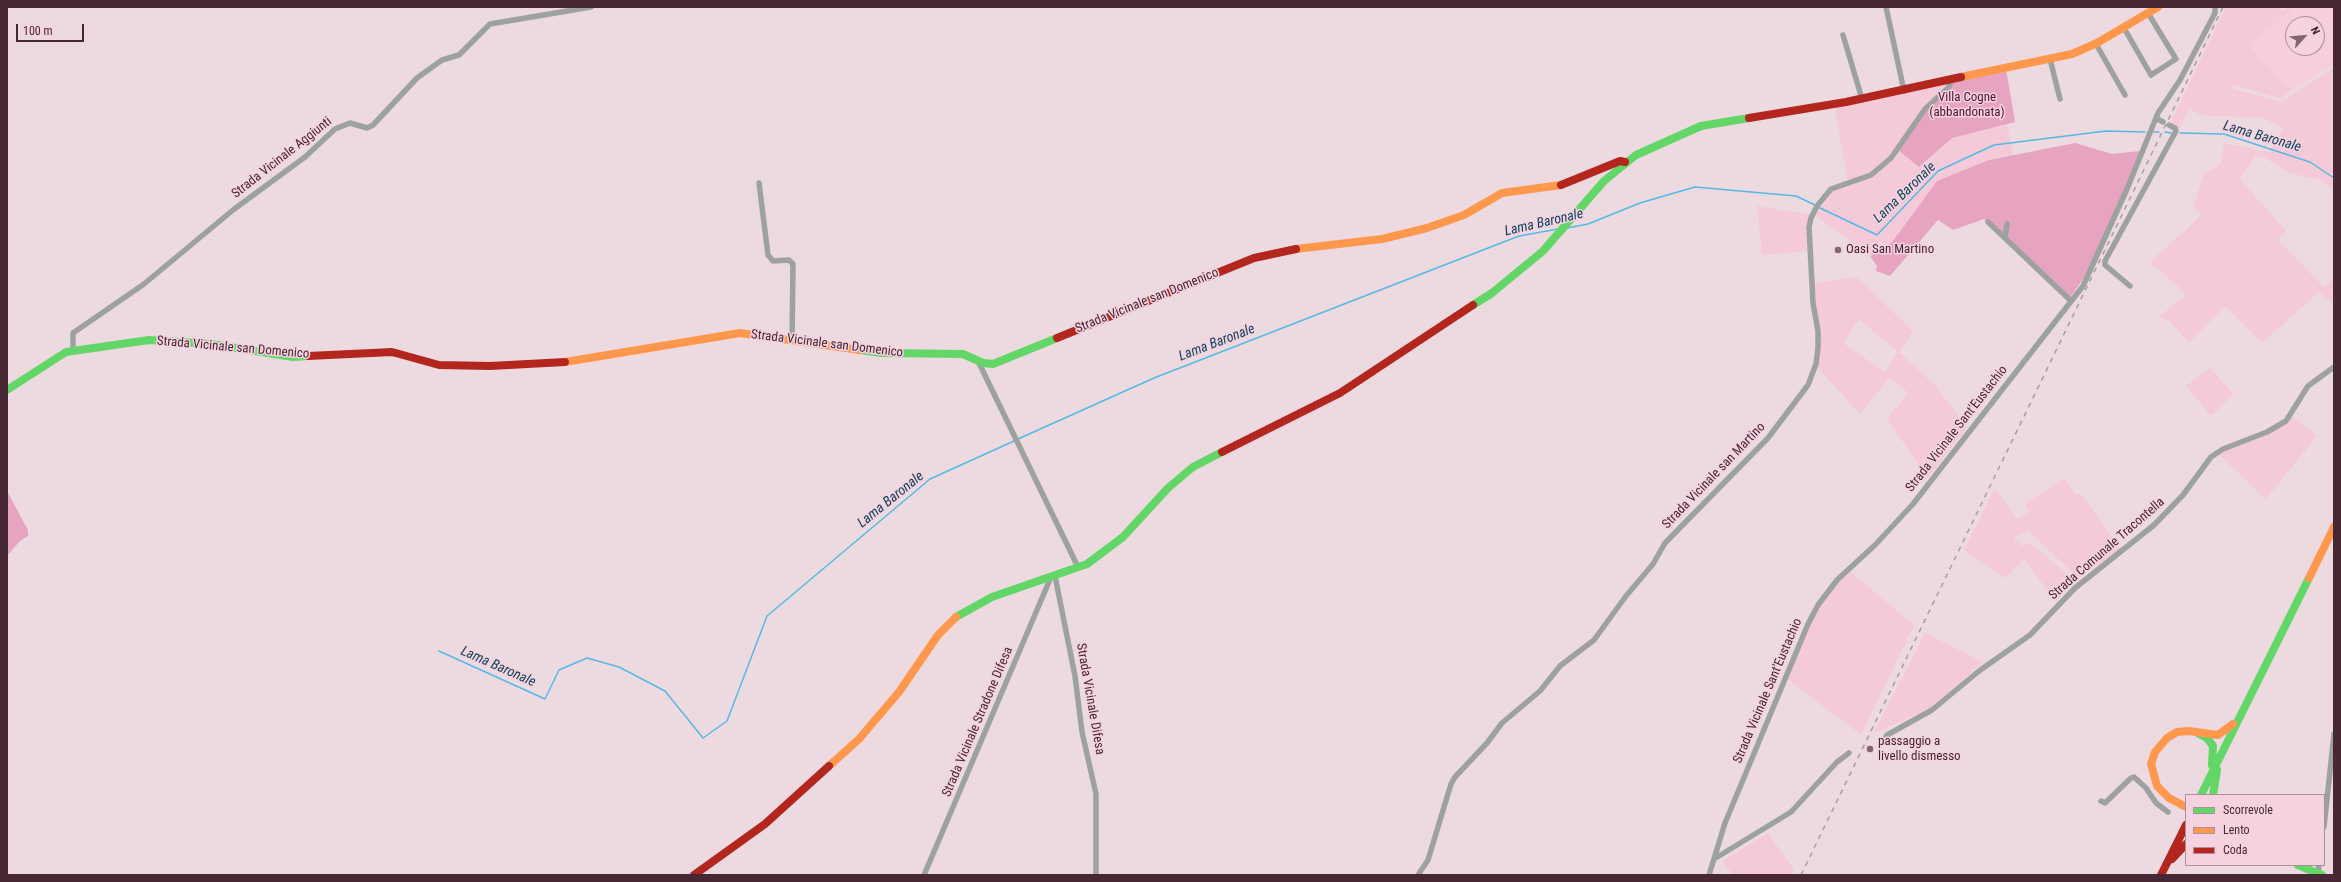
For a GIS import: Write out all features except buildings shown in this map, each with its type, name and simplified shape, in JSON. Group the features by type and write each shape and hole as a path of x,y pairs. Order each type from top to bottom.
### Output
{"main road":[{"path":"694,875 765,824 859,739 899,692 938,634 957,616 992,597 1078,567 1107,551 1123,537 1168,488 1194,467 1340,393 1500,288 1542,251 1604,181 1625,162 1644,151 1701,126 1904,91 2050,60 2080,52 2158,7"},
{"name":"Strada Vicinale san Domenico","path":"7,390 73,349 160,341 242,348 293,357 392,352 439,365 490,366 566,362 730,333 882,353 963,354 988,364 998,363 1065,333 1127,311 1254,258 1288,250 1382,239 1426,228 1464,215 1502,194 1558,186 1620,161 1625,162"},
{"path":"2201,794 2334,527"},
{"path":"2185,806 2160,791 2153,777 2151,764 2155,752 2167,738 2181,731 2212,734 2222,733 2231,727 2246,704"},
{"path":"2195,732 2211,742 2214,752 2213,761 2201,794"},
{"path":"2214,794 2214,779 2224,747"},
{"path":"2163,872 2185,827"},
{"path":"2163,872 2185,845"},
{"path":"2301,866 2319,872"}],"street":[{"name":"Strada Vicinale Aggiunti","path":"73,349 73,333 144,284 233,210 305,157 335,129 350,123 367,128 373,125 417,78 442,60 459,55 490,24 591,7"},
{"path":"1886,7 1904,91"},
{"name":"Strada Vicinale Sant'Eustachio","path":"1709,875 1720,837 1735,799 1808,624 1818,605 1837,580 1875,545 1913,504 2070,300 2083,286 2125,195 2156,118 2180,80 2215,13 2215,7"},
{"path":"2124,28 2151,74 2176,59 2148,13"},
{"path":"1843,35 1862,99"},
{"path":"2096,44 2125,95"},
{"path":"2050,60 2060,99"},
{"name":"Strada Vicinale san Martino","path":"1418,875 1428,860 1451,784 1455,777 1487,743 1502,723 1540,691 1560,666 1594,640 1626,596 1653,564 1665,543 1768,438 1808,385 1816,364 1818,348 1818,330 1813,303 1809,227 1811,218 1817,206 1831,189 1871,175 1891,158 1925,109 1948,88 1952,80"},
{"path":"2130,286 2105,265 2105,261 2176,131 2175,128 2156,118"},
{"path":"759,183 768,254 773,261 789,260 793,264 792,341"},
{"path":"1988,222 2070,300"},
{"path":"2005,238 2007,224"},
{"path":"978,361 1078,567"},
{"name":"Strada Comunale Tracontella","path":"1884,741 1887,735 1932,710 1979,671 2030,635 2075,588 2154,526 2183,495 2211,457 2223,449 2268,432 2286,421 2308,386 2334,367"},
{"name":"Strada Vicinale Stradone Difesa","path":"924,875 1053,576"},
{"name":"Strada Vicinale Difesa","path":"1053,576 1075,676 1082,732 1096,794 1096,875"},
{"path":"2325,818 2334,734"},
{"path":"1714,859 1791,812 1837,762 1849,753"},
{"path":"2101,801 2106,803 2131,778 2134,777 2146,788 2156,803 2168,812"}],"shaded area":[{"path":"2226,7 2278,7 2283,11 2246,43 2292,90 2281,99 2233,85 2232,88 2281,102 2334,68 2334,190 2321,180 2289,173 2265,158 2256,156 2240,179 2286,231 2278,240 2324,287 2334,278 2334,305 2319,292 2262,343 2225,306 2189,343 2168,320 2159,317 2186,294 2150,262 2202,215 2193,207 2204,173 2221,164 2224,143 2269,152 2283,128 2263,118 2201,115 2189,109 2179,129 2169,125"},
{"path":"2288,7 2334,7 2334,64 2292,90 2246,43"},
{"path":"2289,7 2294,7 2250,44 2248,42"},
{"path":"1952,80 1919,167 1952,138 2007,123 2013,155 1989,160 1882,251 1870,256 1816,216 1835,187 1848,183 1834,104"},
{"path":"1757,206 1812,215 1810,251 1762,255"},
{"path":"1857,277 1913,331 1899,352 1934,384 1967,427 1928,478 1887,419 1908,393 1890,377 1860,414 1816,366 1819,327 1814,283","holes":["1859,319 1898,352 1885,372 1843,343"]},
{"path":"2210,368 2234,394 2211,416 2186,386"},
{"path":"2291,415 2317,436 2266,499 2217,453 2264,433"},
{"path":"2064,478 2076,495 2080,493 2122,550 2078,578 2028,531 2014,537 2016,543 2019,541 2022,546 2031,543 2075,581 2056,602 2024,559 2005,578 1964,550 1995,488 2017,519 2029,512 2025,504"},
{"path":"1848,570 1914,625 1861,735 1785,677 1821,600"},
{"path":"1925,633 1983,662 1931,708 1873,734"},
{"path":"1768,833 1794,870 1792,875 1733,875 1722,861"}],"green space":[{"name":"Villa Cogne (abbandonata)","path":"2006,69 2015,122 1952,138 1919,167 1898,150 1922,114 1952,80"},
{"path":"2075,143 2112,154 2140,151 2131,176 2085,276 2069,299 1984,219 1953,230 1938,220 1890,276 1876,271 1877,266 1870,256 1882,251 1893,241 1937,181 1989,160"},
{"path":"7,491 28,530 28,536 20,541 7,556"}],"waterway":[{"name":"Lama Baronale","path":"1818,207 1877,235 1938,171 1994,145 2106,131 2145,132"},
{"name":"Lama Baronale","path":"2154,132 2159,132"},
{"name":"Lama Baronale","path":"2165,132 2171,133"},
{"name":"Lama Baronale","path":"2180,133 2224,134 2310,162 2334,178"},
{"name":"Lama Baronale","path":"1567,228 1588,224 1640,203 1695,187 1796,196 1815,205"},
{"name":"Lama Baronale","path":"1018,439 1154,378 1519,236 1558,229"},
{"name":"Lama Baronale","path":"439,651 545,699 559,670 587,658 619,667 665,691 703,738 727,721 767,616 930,479 1014,441"}],"railway":[{"path":"1801,875 2223,7"}],"traffic: fast":[{"path":"1473,305 1492,293 1543,251 1604,181 1636,155 1701,126 1749,118"},
{"path":"860,350 882,353 963,354 983,363 993,364 1057,338"},
{"path":"7,390 66,352 149,340 211,344 293,357 308,356"},
{"path":"956,617 992,597 1087,564 1123,537 1168,488 1193,467 1222,452"},
{"path":"2201,794 2309,578"},
{"path":"2199,734 2207,738 2213,746 2212,765"},
{"path":"2213,794 2217,770"},
{"path":"2300,866 2314,872"},
{"path":"2314,872 2322,875"}],"traffic: slow":[{"path":"1961,77 2072,54 2097,43 2158,7"},
{"path":"1296,249 1382,239 1427,228 1464,215 1502,193 1561,185"},
{"path":"565,362 740,333 860,350"},
{"path":"2309,578 2334,527"},
{"path":"829,766 859,739 899,692 938,635 956,617"},
{"path":"2185,806 2169,798 2157,786 2151,764 2155,752 2167,738 2177,732 2189,731 2218,735 2233,724"}],"traffic: jam":[{"path":"1749,118 1846,102 1961,77"},
{"path":"1561,185 1620,161 1625,162"},
{"path":"1057,338 1254,258 1296,249"},
{"path":"1222,452 1340,393 1473,305"},
{"path":"308,356 392,352 439,365 490,366 565,362"},
{"path":"694,875 765,824 829,766"},
{"path":"2161,875 2185,827"},
{"path":"2172,859 2185,845"}],"place":[{"name":"Oasi San Martino","path":"1838,250"},
{"name":"passaggio a livello dismesso","path":"1870,749"}]}
